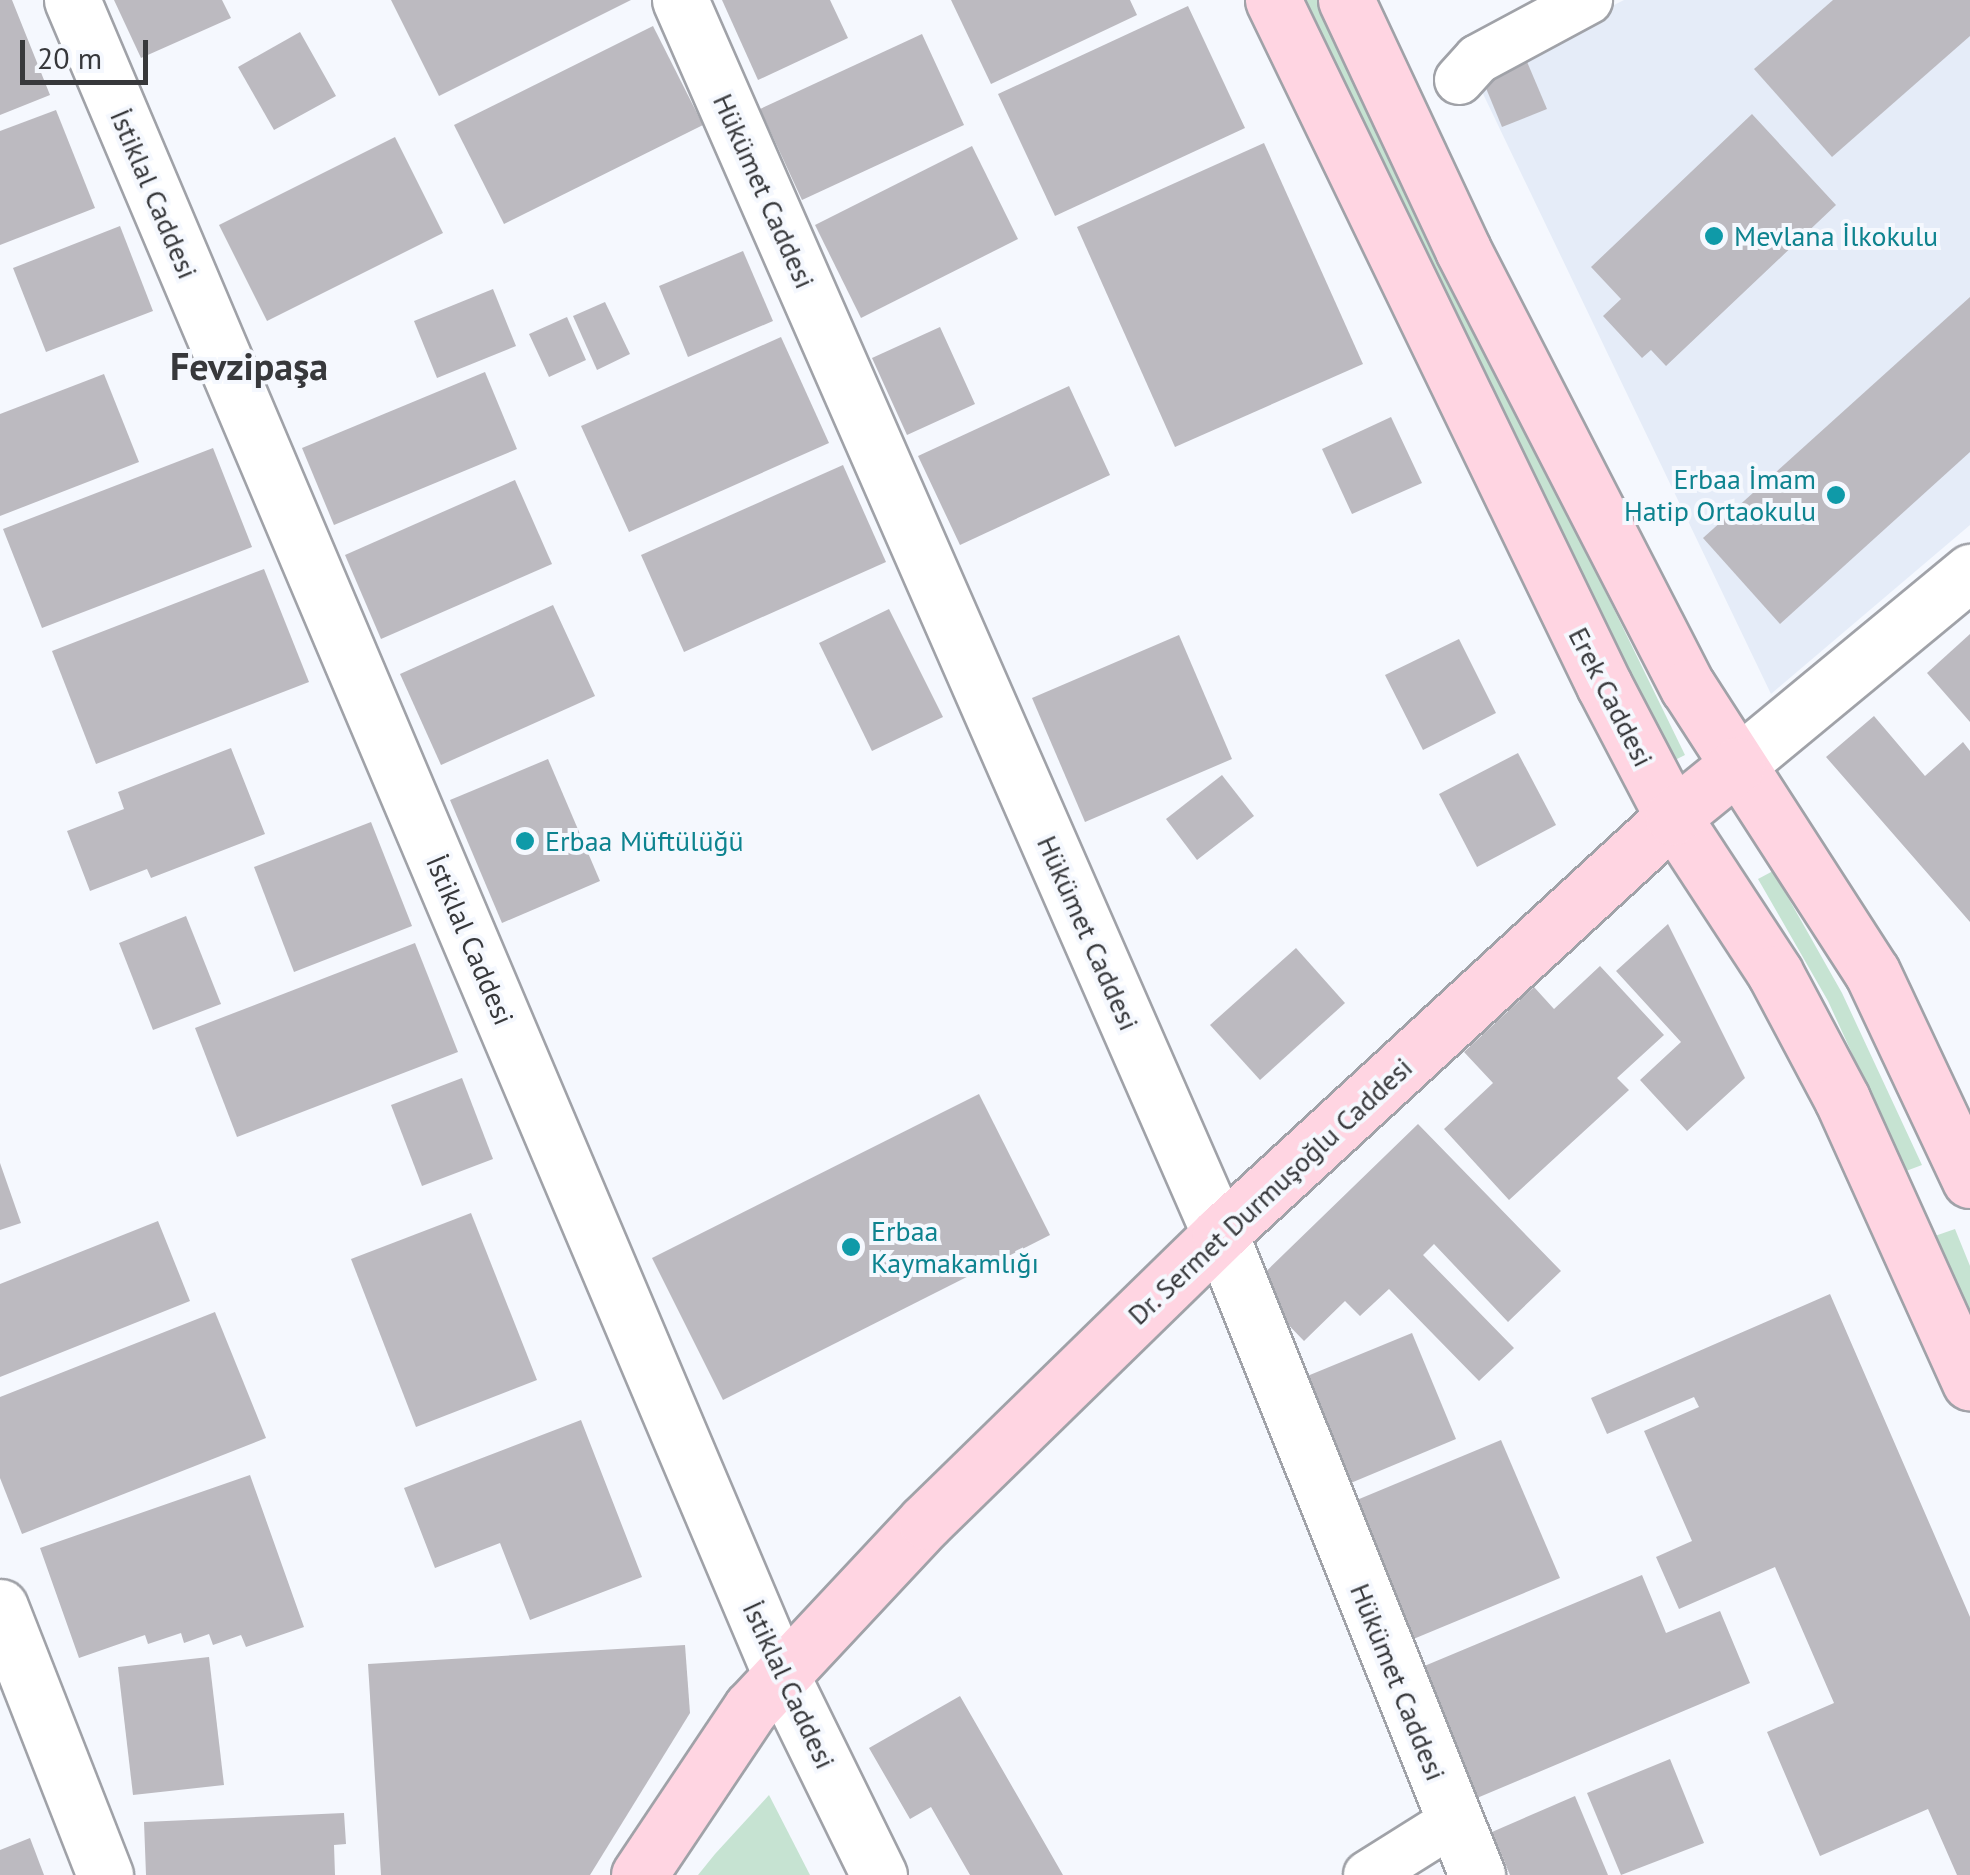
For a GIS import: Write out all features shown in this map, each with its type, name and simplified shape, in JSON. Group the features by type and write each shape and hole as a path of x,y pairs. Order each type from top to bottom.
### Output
{"main road":[{"name":"Erek Caddesi","path":"1273,0 1412,294 1673,817 1776,973 1806,1028 1894,1207 1970,1382"},
{"path":"1346,0 1498,320 1688,687 1872,972 1969,1174"},
{"name":"Dr. Sermet Durmuşoğlu Caddesi","path":"639,1875 721,1749 780,1673 926,1521 1220,1234 1673,817 1737,765"}],"street":[{"name":"İstiklal Caddesi","path":"72,0 780,1673 879,1875"},
{"name":"Hükümet Caddesi","path":"680,0 1220,1234 1477,1875"},
{"path":"1460,80 1478,59 1588,0"},
{"name":"Dr. Sermet Durmuşoğlu Caddesi","path":"1737,765 1970,572"},
{"path":"0,1607 105,1875"},
{"path":"1368,1875 1454,1820"}],"shaded area":[{"path":"1624,0 1970,0 1970,525 1771,694 1474,75"}],"green space":[{"path":"1301,0 1317,0 1685,755 1671,762"},
{"path":"1773,871 1842,993 1922,1165 1906,1171 1828,1001 1758,879"},
{"path":"1955,1229 1970,1266 1970,1327 1932,1237"},
{"path":"769,1795 810,1875 698,1875 715,1854"}],"building":[{"path":"0,0 12,0 50,95 0,115"},
{"path":"114,0 222,0 231,18 141,58"},
{"path":"391,0 631,0 439,96"},
{"path":"722,0 830,0 848,38 758,80"},
{"path":"951,0 1130,0 1137,15 991,84"},
{"path":"1833,0 1970,0 1970,36 1832,157 1754,69"},
{"path":"1188,6 1245,128 1055,216 998,94"},
{"path":"653,26 703,125 504,224 454,125"},
{"path":"300,32 336,96 274,130 238,67"},
{"path":"922,34 964,125 802,200 760,109"},
{"path":"1525,57 1547,109 1502,127 1481,76"},
{"path":"56,110 95,208 0,245 0,131"},
{"name":"Mevlana İlkokulu","path":"1752,114 1836,205 1666,366 1651,350 1642,358 1603,316 1621,299 1591,267"},
{"path":"395,137 443,233 267,321 219,225"},
{"path":"1264,143 1363,364 1175,447 1077,227"},
{"path":"972,146 1018,239 861,318 815,225"},
{"path":"120,226 153,311 46,352 13,268"},
{"path":"743,251 773,321 688,357 659,286"},
{"path":"493,289 516,346 437,378 414,321"},
{"name":"Erbaa İmam Hatip Ortaokulu","path":"1970,297 1970,452 1780,624 1703,538"},
{"path":"605,302 630,354 597,370 573,316"},
{"path":"567,317 586,360 549,377 529,334"},
{"path":"940,327 975,404 907,435 872,358"},
{"path":"781,337 829,443 629,532 581,426"},
{"path":"485,372 517,449 334,525 302,448"},
{"path":"104,374 139,462 0,516 0,414"},
{"path":"1069,386 1110,475 960,545 918,456"},
{"path":"1391,417 1422,483 1352,514 1322,449"},
{"path":"213,448 252,547 42,628 3,529"},
{"path":"843,465 886,562 684,652 641,555"},
{"path":"515,480 552,564 381,639 345,555"},
{"path":"264,569 309,682 96,764 52,651"},
{"path":"553,605 595,696 441,765 400,674"},
{"path":"889,609 943,717 872,751 819,643"},
{"path":"1970,634 1970,722 1927,673"},
{"path":"1179,635 1232,759 1085,822 1032,698"},
{"path":"1459,639 1496,713 1423,750 1385,675"},
{"path":"1874,716 1925,776 1963,742 1970,751 1970,922 1826,757"},
{"path":"231,748 265,834 151,878 147,869 90,891 67,831 124,809 118,792"},
{"path":"1518,753 1556,825 1477,867 1439,794"},
{"name":"Erbaa Müftülüğü","path":"548,759 600,881 502,923 450,800"},
{"path":"1222,775 1254,816 1197,860 1166,819"},
{"path":"371,822 412,926 294,972 254,867"},
{"path":"186,916 221,1004 153,1030 119,943"},
{"path":"1668,924 1745,1078 1687,1131 1640,1080 1681,1042 1616,971"},
{"path":"415,943 458,1052 237,1137 195,1028"},
{"path":"1296,948 1345,1003 1260,1080 1210,1025"},
{"path":"1600,966 1664,1035 1617,1078 1629,1090 1509,1200 1444,1129 1493,1083 1464,1052 1534,987 1554,1009"},
{"path":"462,1078 493,1159 422,1186 391,1105"},
{"name":"Erbaa Kaymakamlığı","path":"979,1094 1050,1235 723,1400 652,1258"},
{"path":"1418,1124 1561,1271 1508,1322 1434,1244 1423,1255 1514,1348 1479,1381 1389,1289 1360,1316 1345,1301 1304,1341 1251,1286"},
{"path":"0,1163 21,1223 0,1230"},
{"path":"471,1213 537,1380 416,1427 351,1259"},
{"path":"158,1221 190,1301 0,1377 0,1284"},
{"path":"1830,1294 1970,1617 1970,1875 1957,1875 1928,1809 1820,1856 1767,1732 1834,1703 1775,1567 1679,1609 1656,1557 1692,1541 1644,1431 1699,1407 1694,1397 1607,1434 1591,1398"},
{"path":"215,1312 266,1438 22,1534 0,1478 0,1397"},
{"path":"1412,1333 1456,1439 1346,1485 1300,1379"},
{"path":"581,1420 642,1577 530,1620 500,1543 435,1568 404,1488"},
{"path":"1501,1440 1560,1578 1411,1640 1352,1502"},
{"path":"250,1475 304,1627 246,1647 241,1635 213,1645 209,1634 184,1643 181,1633 148,1644 145,1635 79,1658 40,1548"},
{"path":"1642,1575 1666,1633 1720,1611 1750,1683 1477,1798 1422,1667"},
{"path":"685,1645 690,1713 590,1875 381,1875 368,1664"},
{"path":"209,1657 224,1785 133,1795 118,1667"},
{"path":"960,1696 1063,1875 970,1875 931,1807 910,1819 869,1748"},
{"path":"1670,1759 1704,1843 1621,1875 1587,1793"},
{"path":"1575,1796 1608,1875 1510,1875 1492,1832"},
{"path":"344,1813 346,1844 334,1845 335,1875 146,1875 144,1822"},
{"path":"30,1838 44,1875 0,1875 0,1850"}],"place":[{"name":"Mevlana İlkokulu","path":"1714,236"},
{"name":"Erbaa İmam Hatip Ortaokulu","path":"1836,495"},
{"name":"Erbaa Müftülüğü","path":"525,841"},
{"name":"Erbaa Kaymakamlığı","path":"851,1247"}],"district":[{"name":"Fevzipaşa","path":"249,366"}]}
